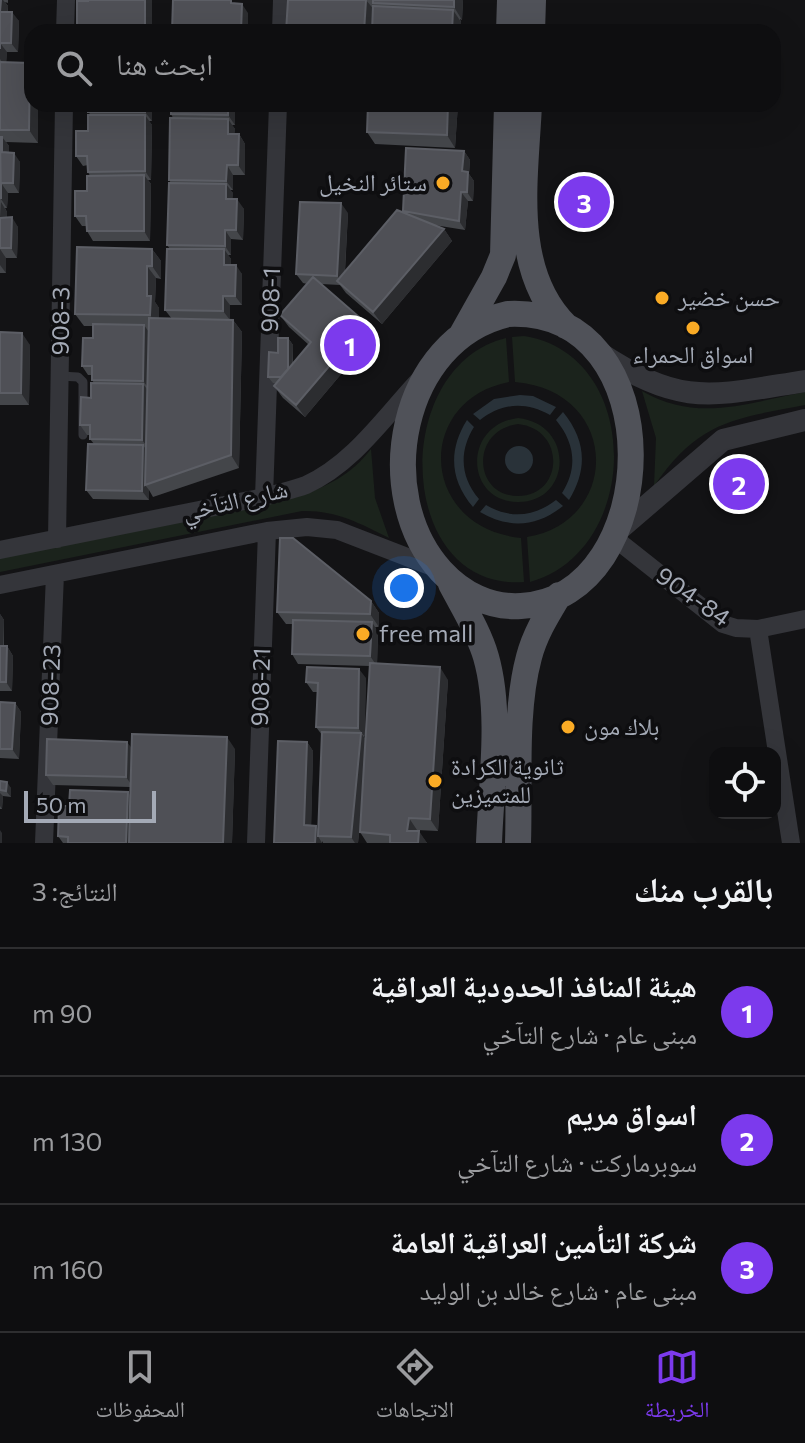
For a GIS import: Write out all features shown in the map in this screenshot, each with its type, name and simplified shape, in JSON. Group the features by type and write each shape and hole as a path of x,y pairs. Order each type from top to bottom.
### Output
{"main road":[{"path":"509,24 510,0"},
{"path":"532,24 533,0"},
{"path":"462,334 503,255 507,112"},
{"path":"444,575 478,599 510,607 544,602 559,595 586,575 614,535 630,483 631,438 627,412 618,388 597,351 552,312 528,248 525,224 529,112"},
{"path":"489,843 494,716 492,686 486,656 444,575 424,547 413,524 403,473 409,420 428,371 449,345 476,325 508,314 541,316 566,326"},
{"path":"518,843 522,699 529,656 541,625 559,595"}],"street":[{"path":"65,24 66,0"},
{"path":"281,24 282,0"},
{"name":"908-3","path":"57,539 64,112"},
{"name":"908-1","path":"264,497 278,112"},
{"path":"597,351 632,374 662,387 690,394 719,395 805,381"},
{"name":"شارع التآخي","path":"0,550 264,497 306,485 364,442 428,371"},
{"path":"614,535 723,440 805,420"},
{"name":"شارع التآخي","path":"0,585 267,531 307,527 337,530 444,575"},
{"name":"908-21","path":"256,843 267,531"},
{"name":"904-84","path":"614,535 723,624 758,629 791,843"},
{"name":"908-23","path":"44,843 55,574"},
{"path":"758,629 805,619"}],"lane":[{"path":"60,376 78,377 83,382 83,435"}],"shaded area":[{"path":"524,336 563,351 591,378 608,414 614,454 609,496 593,533 567,563 530,582 527,537 558,526 580,508 592,484 596,457 590,431 575,408 550,391 515,382 512,337"},
{"path":"506,338 509,382 478,393 457,412 444,436 441,463 447,489 462,512 487,529 521,538 524,582 482,576 451,552 431,517 423,475 426,431 441,390 468,357"},
{"path":"642,391 663,401 703,408 742,405 805,392 805,405 757,414 702,435 670,464 654,486 656,438"},
{"path":"533,396 556,407 550,415 523,406 505,407 480,420 473,414 494,399"},
{"path":"563,412 576,433 582,455 579,477 569,500 562,493 570,474 572,456 567,438 556,420"},
{"path":"518,418 537,423 550,434 557,447 560,462 557,477 549,490 536,499 518,502 500,499 488,490 480,477 477,463 479,448 487,434 500,424","holes":["518,424 534,429 545,437 551,449 551,475 533,493 518,496 503,493 492,486 486,475 483,462 485,449 491,438 502,429"]},
{"path":"467,420 474,427 464,455 465,473 479,499 473,507 460,486 454,465 457,442"},
{"path":"519,446 529,450 533,460 529,470 519,474 509,470 505,460 509,450"},
{"path":"371,449 375,498 389,538 336,515 302,511 0,572 0,558 297,497 338,479"},
{"path":"556,500 563,506 533,522 512,523 480,512 486,505 504,513 531,513"}],"building":[{"path":"145,0 145,24 77,24 77,1"},
{"path":"173,0 231,0 231,3 242,4 241,24 172,24"},
{"path":"288,0 366,0 364,24 286,24"},
{"path":"373,0 454,0 454,7 373,3"},
{"path":"373,6 453,10 452,24 372,24"},
{"path":"0,12 12,12 11,43 0,43"},
{"path":"0,62 24,63 24,112 29,112 29,130 0,130"},
{"path":"171,112 228,112 228,115"},
{"path":"368,112 448,112 447,135 367,132"},
{"path":"88,115 145,115 145,171 88,172 87,156 76,156 76,131 88,131"},
{"path":"170,118 228,119 228,134 239,134 238,165 227,165 226,181 169,180"},
{"path":"0,137 2,152 14,153 13,183 1,183 1,199"},
{"path":"406,148 464,151 462,171 468,172 467,192 461,192 459,221 403,211"},
{"path":"144,175 144,231 87,231 86,216 75,216 75,191 87,191 87,176"},
{"path":"169,183 226,184 226,199 237,199 236,230 225,230 225,246 167,245"},
{"path":"300,202 341,203 337,276 296,274"},
{"path":"397,210 444,229 373,312 337,281"},
{"path":"12,217 11,248 0,248 0,218"},
{"path":"77,247 152,249 152,266 147,266 150,315 75,314"},
{"path":"167,249 224,249 224,265 236,265 235,296 223,296 223,311 165,310"},
{"path":"313,277 366,323 296,405 274,386 311,342 280,315"},
{"path":"149,318 233,320 231,455 145,485"},
{"path":"93,324 144,325 143,381 92,380 92,366 82,366 83,338 93,338"},
{"path":"0,332 22,333 21,393 0,393"},
{"path":"278,338 288,338 288,369 281,377 268,377 269,352 278,353"},
{"path":"91,383 143,384 142,440 90,439 90,425 80,425 81,397 91,398"},
{"path":"88,444 143,445 142,491 86,490"},
{"path":"280,538 293,538 371,601 370,614 277,612"},
{"path":"293,620 372,622 370,656 292,654"},
{"path":"0,646 7,646 6,682 0,682"},
{"path":"370,663 440,667 430,819 409,818 407,831 419,831 418,843 390,843 390,835 360,832"},
{"path":"307,667 359,669 358,728 316,727 318,683 306,682"},
{"path":"0,702 15,703 12,749 0,749"},
{"path":"322,732 361,733 351,837 318,836"},
{"path":"132,734 227,737 223,843 129,843"},
{"path":"47,739 127,742 126,777 46,775"},
{"path":"278,741 307,742 304,825 316,826 315,843 274,843"},
{"path":"0,781 7,782 6,791 0,790"},
{"path":"70,790 128,792 126,843 68,843 68,837 58,836 59,806 69,806"}],"place":[{"name":"ستائر النخيل","path":"443,183"},
{"name":"شركة التأمين العراقية العامة","path":"584,202"},
{"name":"حسن خضير","path":"662,298"},
{"name":"اسواق الحمراء","path":"693,328"},
{"name":"هيئة المنافذ الحدودية العراقية","path":"350,345"},
{"name":"اسواق مريم","path":"739,484"},
{"name":"free mall","path":"363,634"},
{"name":"بلاك مون","path":"568,727"},
{"name":"ثانوية الكرادة للمتميزين","path":"435,781"}]}
